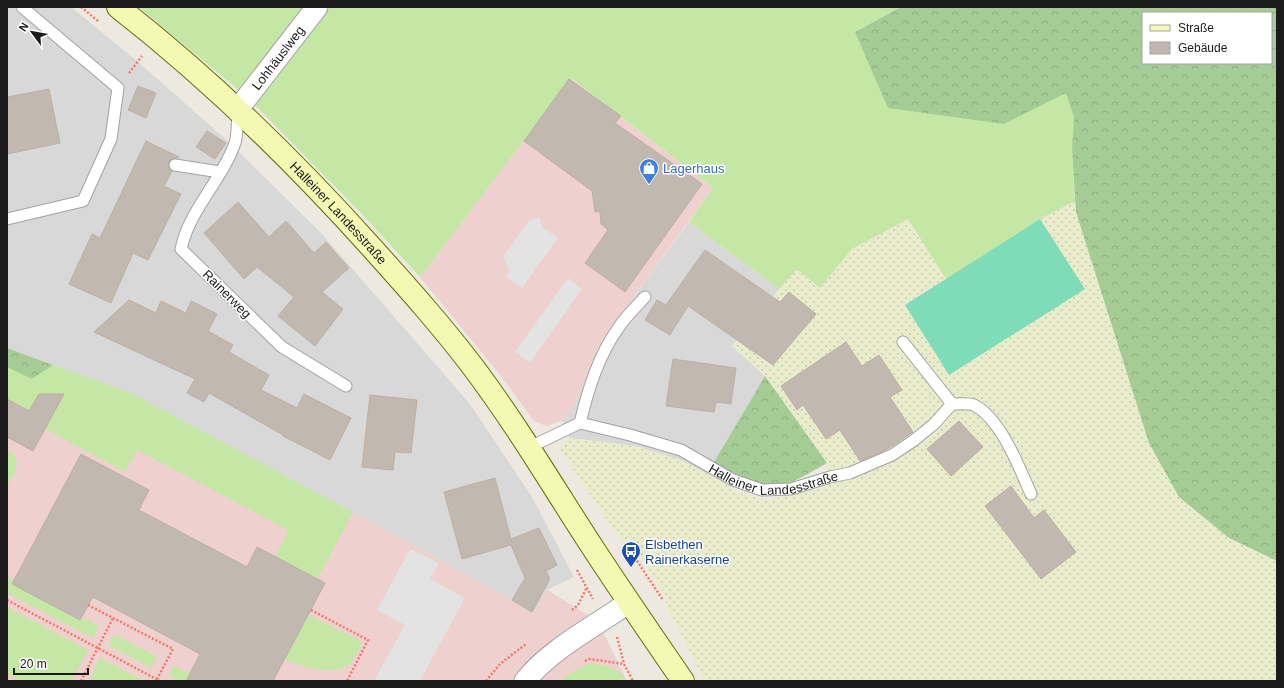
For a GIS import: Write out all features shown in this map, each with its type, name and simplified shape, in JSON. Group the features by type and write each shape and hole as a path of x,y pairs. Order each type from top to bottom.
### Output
{"main road":[{"name":"Halleiner Landesstraße","path":"118,7 157,38 238,109 319,189 427,310 473,367 530,447 629,602 683,681"}],"street":[{"name":"Lohhäuslweg","path":"238,109 317,7"},
{"path":"525,681 532,672 558,651 629,602"}],"lane":[{"path":"7,219 83,201 111,139 118,88 22,7"},
{"name":"Rainerweg","path":"238,109 235,142 220,172 184,235 181,249 282,347 346,386"},
{"path":"175,165 220,172"},
{"path":"530,447 580,423 587,394 608,344 619,326 645,297"},
{"path":"903,342 952,404 972,404 989,416 1013,454 1031,494"},
{"name":"Halleiner Landesstraße","path":"580,423 630,435 681,450 733,480 762,490 791,489 830,476 850,473 892,455 913,442 934,424 952,404"}],"path":[{"path":"81,7 100,22"},
{"path":"136,51 147,61"},
{"path":"574,564 586,589 619,640 624,664 634,681"},
{"path":"7,600 160,681"},
{"path":"88,605 173,649 156,680"},
{"path":"311,610 368,640 347,681"},
{"path":"81,681 113,618"},
{"path":"580,663 590,659 624,664"}],"shaded area":[{"path":"7,7 71,7 137,61 229,142 322,234 470,404 532,497 574,577 547,590 533,615 505,596 353,512 133,394 7,348"},
{"path":"570,78 713,188 604,337 573,407 562,421 546,426 534,421 497,371 420,277"},
{"path":"540,217 542,227 558,238 522,288 506,277 510,272 503,256 530,220"},
{"path":"689,222 779,289 732,346 765,376 707,474 684,461 636,446 569,438 562,421 573,407 604,337"},
{"path":"568,278 582,289 530,363 515,352"},
{"path":"7,348 133,394 353,512 505,596 533,615 547,590 593,618 606,638 627,681 7,681"},
{"path":"410,549 439,563 430,579 465,598 420,681 374,681 405,625 377,610"}],"green space":[{"path":"139,7 901,7 855,32 1004,124 1066,93 1074,118 1072,148 1075,201 1040,219 946,279 908,219 852,249 820,288 797,269 779,289 689,222 713,188 571,78 420,277 360,212 247,97"},
{"path":"901,7 1277,7 1277,561 1229,538 1179,497 1149,443 1076,212 1072,148 1074,118 1066,93 1004,124 888,108 855,32"},
{"path":"1075,201 1076,212 1149,443 1179,497 1229,538 1277,561 1277,681 704,681 665,603 668,600 629,538 622,542 559,448 569,438 636,446 684,461 740,493 768,500 826,487 827,463 765,376 732,346 797,268 820,288 852,249 908,218 946,279 905,305 949,375 1084,289 1040,219"},
{"path":"1040,219 1085,289 949,375 905,305"},
{"path":"7,348 53,365 32,379 7,367"},
{"path":"53,365 133,394 353,512 317,579 275,557 288,530 137,450 125,472 45,429 64,394 39,395 29,411 7,399 7,367 32,378"},
{"path":"765,376 827,463 798,479 775,486 753,483 739,477 714,462"},
{"path":"7,450 16,458 17,462 15,472 7,487"},
{"path":"7,577 14,580 12,584 80,620 82,617 99,626 93,638 7,593"},
{"path":"7,607 88,650 71,681 21,681 7,674"},
{"path":"309,615 363,642 354,659 346,666 339,669 329,670 310,668 285,659"},
{"path":"114,634 157,657 151,668 108,645"},
{"path":"100,658 144,681 89,681"},
{"path":"591,663 616,670 627,681 560,681 577,669"},
{"path":"174,666 190,674 188,678 194,681 178,681 169,676"}],"building":[{"name":"Lagerhaus","path":"569,79 621,116 615,123 702,184 625,292 585,263 608,230 601,224 600,211 595,212 592,191 524,141"},
{"path":"138,86 156,93 146,118 128,110"},
{"path":"49,89 60,143 7,154 7,97"},
{"path":"207,131 226,143 215,159 196,147"},
{"path":"146,141 179,157 169,161 168,167 172,171 164,186 181,194 148,260 133,253 111,303 69,284 92,234 100,238"},
{"path":"238,202 269,237 286,221 314,253 326,242 349,268 322,292 343,309 315,346 278,316 294,297 257,267 244,279 204,233"},
{"path":"705,250 780,302 789,292 816,314 773,365 688,306 670,335 645,320 657,300 666,305"},
{"path":"129,300 156,313 161,301 186,313 191,301 217,314 208,331 233,345 229,352 269,375 261,390 297,408 304,394 351,418 330,460 283,436 209,393 204,402 187,393 195,379 94,332"},
{"path":"846,342 862,366 879,355 902,390 890,397 913,432 884,451 860,461 840,430 826,439 803,405 797,410 781,386"},
{"path":"673,359 736,368 731,404 716,402 714,412 666,406"},
{"path":"39,394 64,394 33,451 7,437 7,399 29,411"},
{"path":"370,395 417,400 411,453 395,452 393,470 362,467"},
{"path":"959,421 983,447 951,476 927,449"},
{"path":"81,454 149,490 139,510 247,567 257,547 325,583 273,681 186,681 200,654 93,597 80,620 12,584"},
{"path":"495,478 511,539 539,528 557,565 546,571 550,579 532,612 512,600 525,578 511,545 462,559 444,492"},
{"path":"1011,486 1034,518 1044,510 1076,552 1041,579 985,506"}],"place":[{"name":"Lagerhaus","path":"649,185"},
{"name":"Elsbethen Rainerkaserne","path":"631,568"}]}
